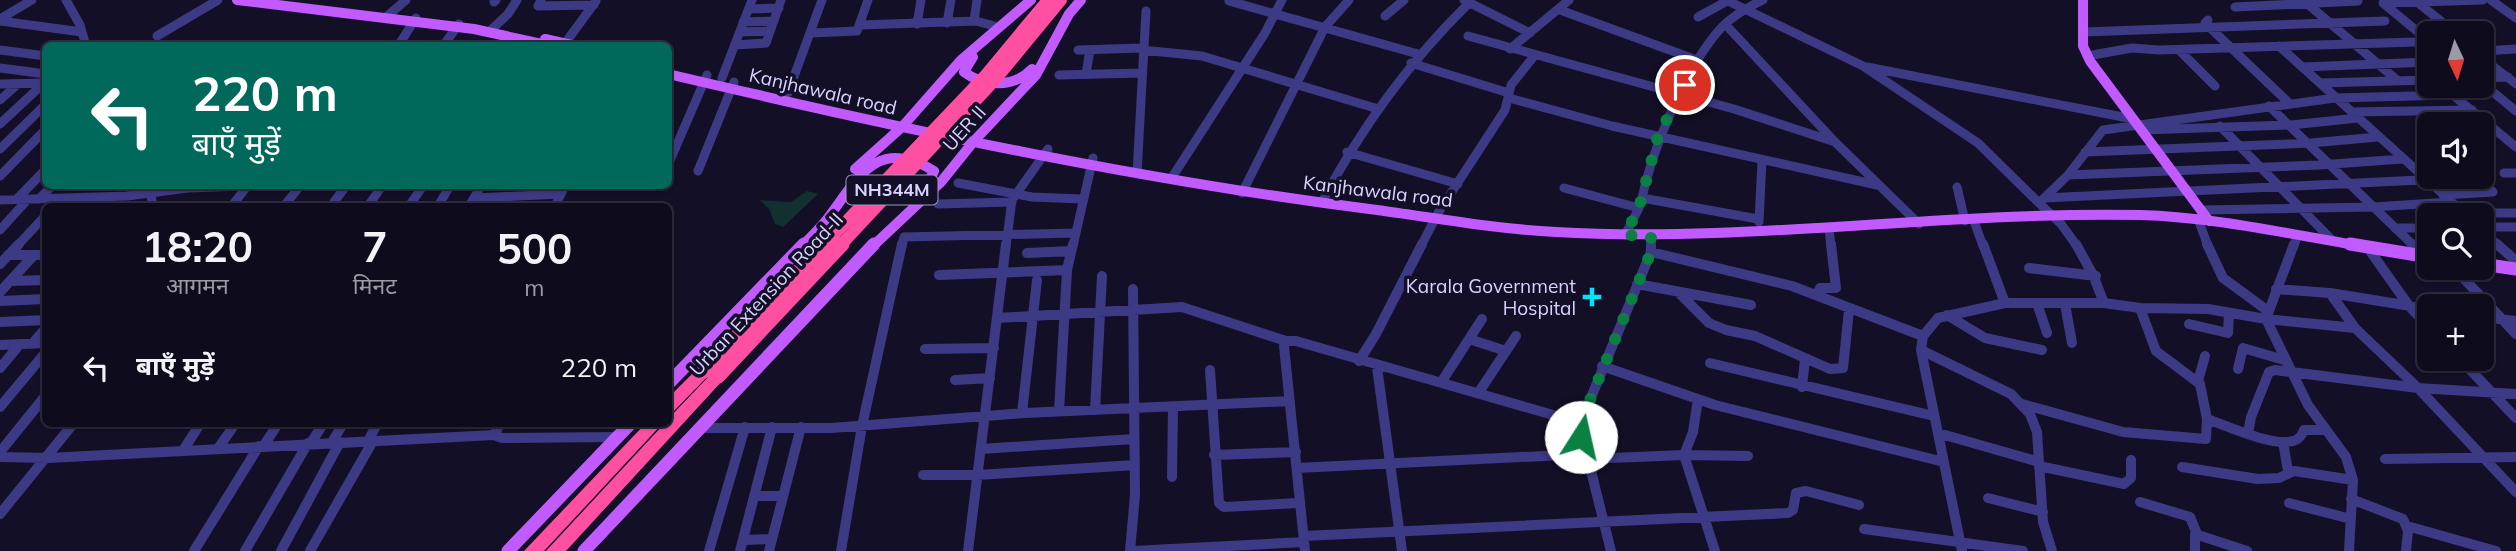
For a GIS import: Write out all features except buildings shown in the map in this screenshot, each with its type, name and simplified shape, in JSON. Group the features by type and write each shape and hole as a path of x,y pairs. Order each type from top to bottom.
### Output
{"highway":[{"name":"Urban Extension Road-II","path":"672,418 984,77 1048,0"},
{"name":"Urban Extension Road-II","path":"672,405 711,373 995,80 1061,0"},
{"path":"533,551 651,427"},
{"name":"Urban Extension Road-II","path":"555,551 664,427"}],"main road":[{"path":"237,0 492,29 530,41"},
{"path":"274,0 388,17"},
{"path":"1031,0 1006,30 966,66 964,72 971,78 1007,83 1022,79 1069,14"},
{"name":"UER II","path":"853,264 941,182 1036,75 1069,14 1081,0"},
{"path":"2083,0 2083,46 2087,56 2188,190 2203,217"},
{"path":"805,241 813,224 862,161 905,123 961,60 998,27 1021,11"},
{"path":"458,25 530,41"},
{"name":"Kanjhawala road","path":"672,70 905,123 1244,190 1550,232 1651,236 1759,226 1829,229 2056,216 2203,217 2224,223"},
{"name":"Kanjhawala road","path":"672,74 705,78"},
{"name":"Kanjhawala road","path":"729,83 788,93 905,123"},
{"path":"583,551 853,264 856,251 925,191 934,171 926,166 896,158 873,163 863,169 823,225 672,380"},
{"path":"2224,223 2417,252"},
{"path":"2224,223 2297,237 2417,253"},
{"path":"2494,263 2516,265"},
{"path":"508,551 627,427"}],"street":[{"path":"0,20 32,0"},
{"path":"66,0 85,42"},
{"path":"156,36 218,0"},
{"path":"388,17 406,0"},
{"path":"492,29 508,14 517,0"},
{"path":"541,0 538,6 595,2"},
{"path":"788,93 822,0"},
{"path":"812,33 855,32 868,0"},
{"path":"917,24 921,0"},
{"path":"947,23 951,0"},
{"path":"974,21 977,0"},
{"path":"1173,176 1242,69 1282,0"},
{"path":"1244,190 1325,27 1349,0"},
{"path":"1385,16 1404,0"},
{"path":"1510,49 1569,0"},
{"path":"1698,17 1726,0 1746,9 1863,66 1978,144 2042,200 2056,216 2095,276 2104,303"},
{"path":"1625,235 1640,203 1658,136 1697,60 1725,24 1763,0"},
{"path":"2228,0 2242,13"},
{"path":"2382,2 2483,0"},
{"path":"2491,0 2516,18"},
{"path":"1229,1 1418,54"},
{"path":"1323,199 1347,152 1375,108 1418,54 1467,1 1530,33"},
{"path":"2235,7 2358,1"},
{"path":"565,42 595,2"},
{"path":"2305,2 2398,81"},
{"path":"2382,2 2417,31"},
{"path":"2417,2 2441,21"},
{"path":"698,171 729,83 735,45 750,4 780,4 764,44 735,45"},
{"path":"1560,10 1697,60"},
{"path":"1138,170 1146,11"},
{"path":"0,20 82,32"},
{"path":"401,42 415,20"},
{"path":"743,22 774,21"},
{"path":"860,25 974,21 998,27"},
{"path":"2084,32 2210,24 2385,21"},
{"path":"1725,24 1835,142 1919,224"},
{"path":"2210,24 2289,103"},
{"path":"446,42 458,25"},
{"path":"740,32 770,31"},
{"path":"1468,36 1510,49 1548,56 1835,142"},
{"path":"2087,56 2136,47 2179,50 2416,42"},
{"path":"2279,46 2417,171"},
{"path":"1078,50 1142,49 1202,56 1375,108"},
{"path":"2494,50 2516,49"},
{"path":"0,50 42,55"},
{"path":"1086,74 1090,50"},
{"path":"2179,50 2216,86"},
{"path":"1359,361 1376,334 1436,216 1506,110 1511,85 1535,55"},
{"path":"2302,67 2417,62"},
{"path":"1411,63 1509,95 1658,136 1877,185"},
{"path":"1863,66 2137,124 2221,127 2291,125 2354,115 2472,110"},
{"path":"2494,66 2511,77 2516,84"},
{"path":"0,68 42,79"},
{"path":"1059,75 1142,73"},
{"path":"672,156 705,78"},
{"path":"0,84 42,80"},
{"path":"2320,83 2417,80"},
{"path":"0,100 18,83"},
{"path":"0,124 42,83"},
{"path":"2494,91 2516,111"},
{"path":"2042,200 2068,175 2103,130 2335,98 2417,96"},
{"path":"2457,98 2516,147"},
{"path":"2269,106 2311,143 2372,207 2417,246"},
{"path":"0,149 42,108"},
{"path":"2208,114 2330,238"},
{"path":"2499,133 2516,132"},
{"path":"0,176 42,133"},
{"path":"2085,152 2311,143 2378,137"},
{"path":"968,551 1013,198 1046,151"},
{"path":"1347,152 1458,184"},
{"path":"2068,175 2259,166 2334,166 2403,159"},
{"path":"1059,411 1067,270 1092,160"},
{"path":"1564,188 1759,226 1762,160"},
{"path":"17,199 42,173"},
{"path":"2504,173 2516,173"},
{"path":"2042,200 2188,190 2352,185 2417,179"},
{"path":"958,183 1013,198"},
{"path":"1957,187 2005,303"},
{"path":"0,230 48,189"},
{"path":"0,200 61,198 151,189"},
{"path":"286,203 298,189"},
{"path":"2437,189 2452,203"},
{"path":"2349,551 2353,480 2346,457 2308,405 2284,360 2267,315 2223,278 2216,267 2203,217 2301,208 2372,207 2493,192 2490,189"},
{"path":"471,202 563,190"},
{"path":"56,203 61,198"},
{"path":"938,204 1013,198 1082,199"},
{"path":"2494,213 2516,213"},
{"path":"0,264 4,256 40,226"},
{"path":"2494,228 2516,227"},
{"path":"2395,228 2417,228"},
{"path":"1817,295 1820,288 1836,288 1829,229"},
{"path":"841,551 862,426 904,237 1075,233"},
{"path":"998,318 1189,307 1286,341 1296,341 1377,367 1479,392 1567,419 1578,419 1583,417 1651,252 1651,236"},
{"path":"2267,315 2297,237"},
{"path":"2494,241 2516,265"},
{"path":"2368,248 2417,314"},
{"path":"1027,253 1071,251"},
{"path":"1651,252 1791,286 1923,336"},
{"path":"4,256 42,255"},
{"path":"0,292 34,256"},
{"path":"2029,268 2095,276"},
{"path":"939,275 1067,270"},
{"path":"1096,410 1102,276"},
{"path":"10,281 42,279"},
{"path":"1022,413 1037,280"},
{"path":"2465,280 2516,334"},
{"path":"1637,284 1680,294 1751,304"},
{"path":"1133,289 1135,495 1131,551 1304,543 1399,533 1788,513 1793,510 1796,493 1806,491 1859,505"},
{"path":"2276,289 2330,293 2417,307"},
{"path":"2330,293 2355,328 2418,387 2516,492"},
{"path":"1680,294 1709,323 1726,330 1755,336 1830,369 1843,368 1849,310"},
{"path":"0,301 42,299"},
{"path":"1961,547 1921,350 1923,336 1938,318 2005,303 2104,303 2140,308 2208,309 2355,328"},
{"path":"2036,303 2047,333"},
{"path":"2065,304 2072,343"},
{"path":"2140,308 2156,351 2199,381"},
{"path":"2189,324 2227,333 2229,313"},
{"path":"1947,315 1984,338 2042,350"},
{"path":"1442,382 1482,318"},
{"path":"2494,318 2516,321"},
{"path":"0,323 42,320"},
{"path":"0,368 42,331"},
{"path":"1479,392 1516,336"},
{"path":"1469,339 1506,351"},
{"path":"1286,341 1284,346 1304,543"},
{"path":"0,345 42,343"},
{"path":"925,349 994,348"},
{"path":"2238,369 2243,348 2284,360"},
{"path":"1921,350 2011,394 2022,404 2037,432 2043,512 2052,551"},
{"path":"2022,404 2123,432 2206,439 2207,419 2199,381 2205,356"},
{"path":"0,407 42,357"},
{"path":"1802,387 1805,359"},
{"path":"1710,363 1802,387 1934,416"},
{"path":"1602,366 1698,399 1809,430 1944,462"},
{"path":"1377,367 1402,551"},
{"path":"1210,370 1214,455 1221,505 1299,503"},
{"path":"2248,433 2249,417 2267,386 2269,372 2290,371 2418,387 2516,394"},
{"path":"2472,371 2516,418"},
{"path":"955,380 989,378"},
{"path":"1698,399 1693,432 1684,455 1715,551"},
{"path":"0,452 42,401"},
{"path":"699,428 717,430 772,426 862,426 984,415 1212,407 1290,401"},
{"path":"1172,477 1173,407"},
{"path":"1578,419 1611,551"},
{"path":"2207,419 2283,442 2301,437 2305,430 2325,430"},
{"path":"772,426 742,546 771,545 801,427"},
{"path":"0,514 71,427"},
{"path":"184,449 198,427"},
{"path":"219,447 233,427"},
{"path":"194,551 276,427"},
{"path":"245,551 321,427"},
{"path":"281,551 342,427"},
{"path":"310,551 376,427"},
{"path":"494,435 498,427"},
{"path":"709,551 745,428"},
{"path":"1938,433 2039,464 2120,484 2131,478 2131,460"},
{"path":"0,457 48,458 219,447 494,435 502,438 616,437"},
{"path":"981,449 1134,439"},
{"path":"2283,442 2288,471"},
{"path":"1214,455 1296,452"},
{"path":"1297,468 1586,457 1748,456"},
{"path":"2385,459 2516,457"},
{"path":"923,475 977,475 1135,465"},
{"path":"2182,467 2245,477 2278,479 2288,471 2353,480"},
{"path":"756,496 783,496"},
{"path":"1988,498 2043,512"},
{"path":"2351,499 2398,516 2407,526 2496,551"},
{"path":"2140,502 2190,517 2197,534 2247,551"},
{"path":"2289,503 2350,519"},
{"path":"2406,551 2407,526"},
{"path":"1864,529 1961,547 2023,551"},
{"path":"2195,551 2193,536 2197,534"}],"green space":[{"path":"807,191 818,194 783,227 775,224 769,209 760,200 791,202"}],"place":[{"name":"Karala Government Hospital","path":"1592,297"}],"route":[{"path":"1581,437 1578,419 1583,417 1651,252 1651,236 1625,235 1627,227 1639,208 1658,136 1685,85"}]}
